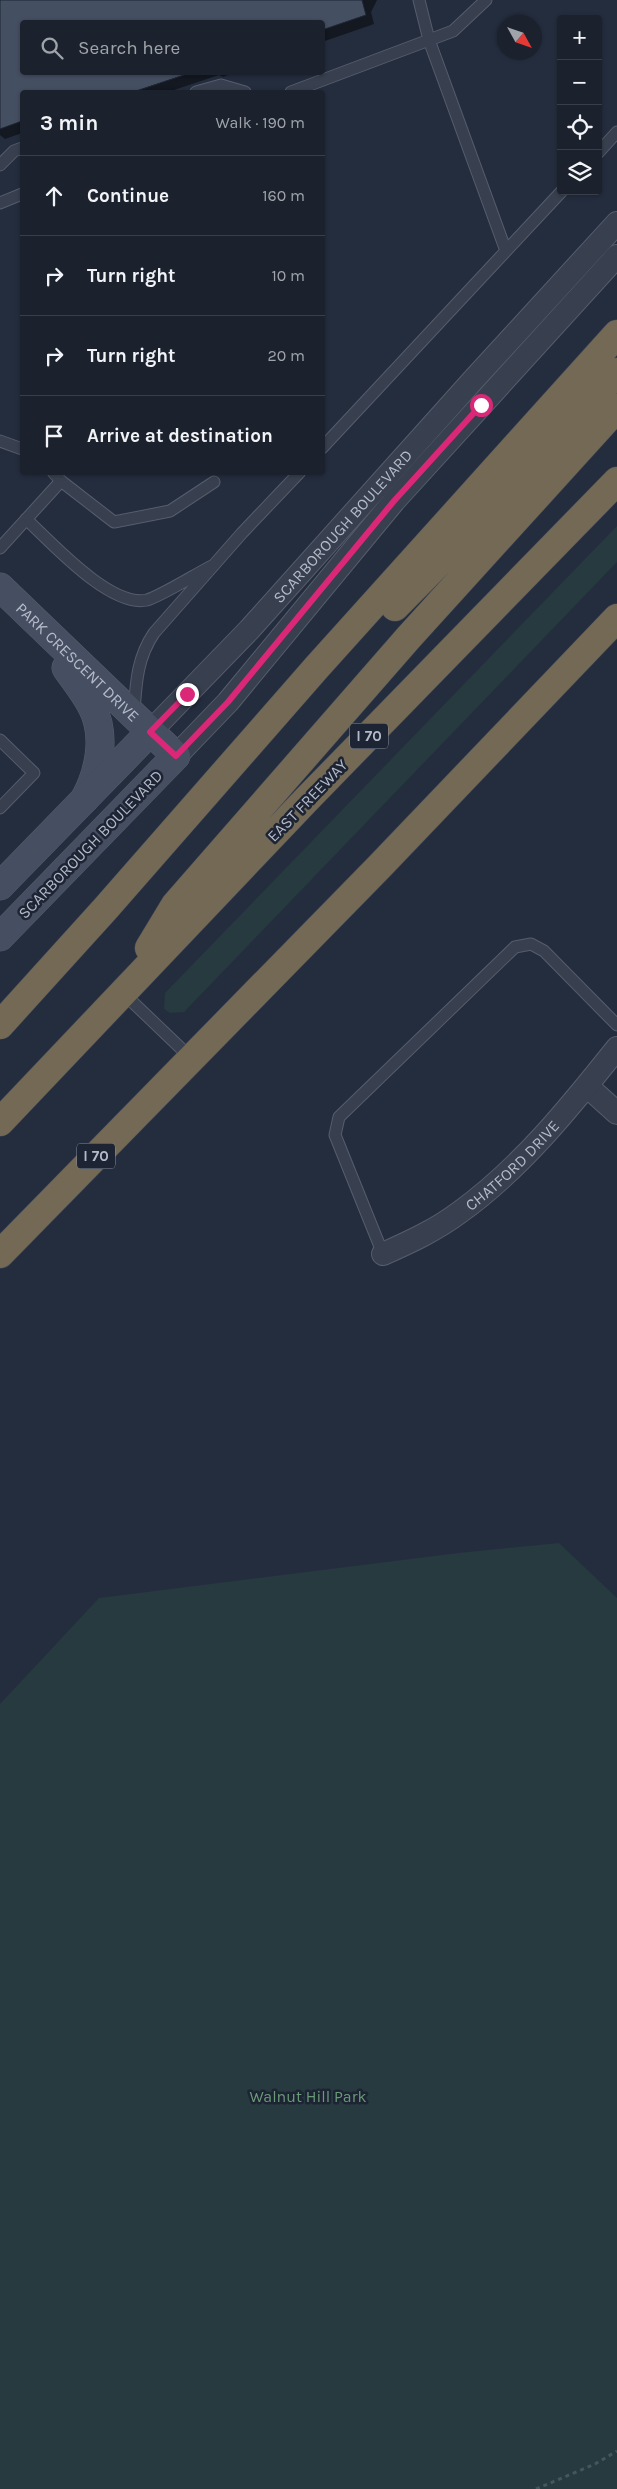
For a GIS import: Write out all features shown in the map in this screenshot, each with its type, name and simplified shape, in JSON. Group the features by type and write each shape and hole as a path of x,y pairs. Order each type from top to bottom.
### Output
{"highway":[{"path":"0,1025 617,334"},
{"path":"161,844 530,470 617,372"},
{"path":"122,992 175,905 409,637 617,408"},
{"name":"EAST FREEWAY","path":"0,1122 122,992 617,481"},
{"name":"I 70","path":"0,1254 379,867 617,618"},
{"path":"379,867 617,639"}],"street":[{"name":"SCARBOROUGH BOULEVARD","path":"0,886 84,800 142,724 248,630 617,223"},
{"name":"SCARBOROUGH BOULEVARD","path":"0,937 228,702 394,501 617,256"},
{"name":"PARK CRESCENT DRIVE","path":"9,596 176,756"},
{"path":"9,596 84,692 93,708 99,734 98,758 93,781 84,800"},
{"name":"CHATFORD DRIVE","path":"383,1254 422,1236 460,1212 502,1176 586,1086 617,1048"},
{"path":"586,1086 617,1114"}],"lane":[{"path":"419,0 429,40 506,251"},
{"path":"296,90 453,31 486,0"},
{"path":"202,90 221,84 240,90"},
{"path":"601,150 617,132"},
{"path":"0,164 14,151 20,149"},
{"path":"0,202 20,195"},
{"path":"325,445 558,195"},
{"path":"0,441 20,448"},
{"path":"142,724 137,671 145,647 154,633 219,562 242,533 297,475"},
{"path":"0,548 26,519 57,476 114,522 170,511 214,482"},
{"path":"26,519 96,583 120,598 146,600 219,562"},
{"path":"0,740 34,773 0,808"},
{"path":"383,1254 335,1135 339,1117 515,947 531,944 544,951 617,1025"},
{"path":"122,992 191,1058"}],"path":[{"path":"536,2489 595,2464 617,2451"}],"green space":[{"path":"617,526 617,562 184,1012 170,1013 164,1009 165,993"},
{"name":"Walnut Hill Park","path":"559,1543 617,1598 617,2489 0,2489 0,1704 99,1598 458,1553"}],"building":[{"path":"0,0 362,0 366,15 325,29 325,20 20,20 20,75 184,75 139,90 20,90 20,122 0,129"}],"route":[{"path":"187,694 150,732 176,756 228,702 394,501 481,405"}]}
